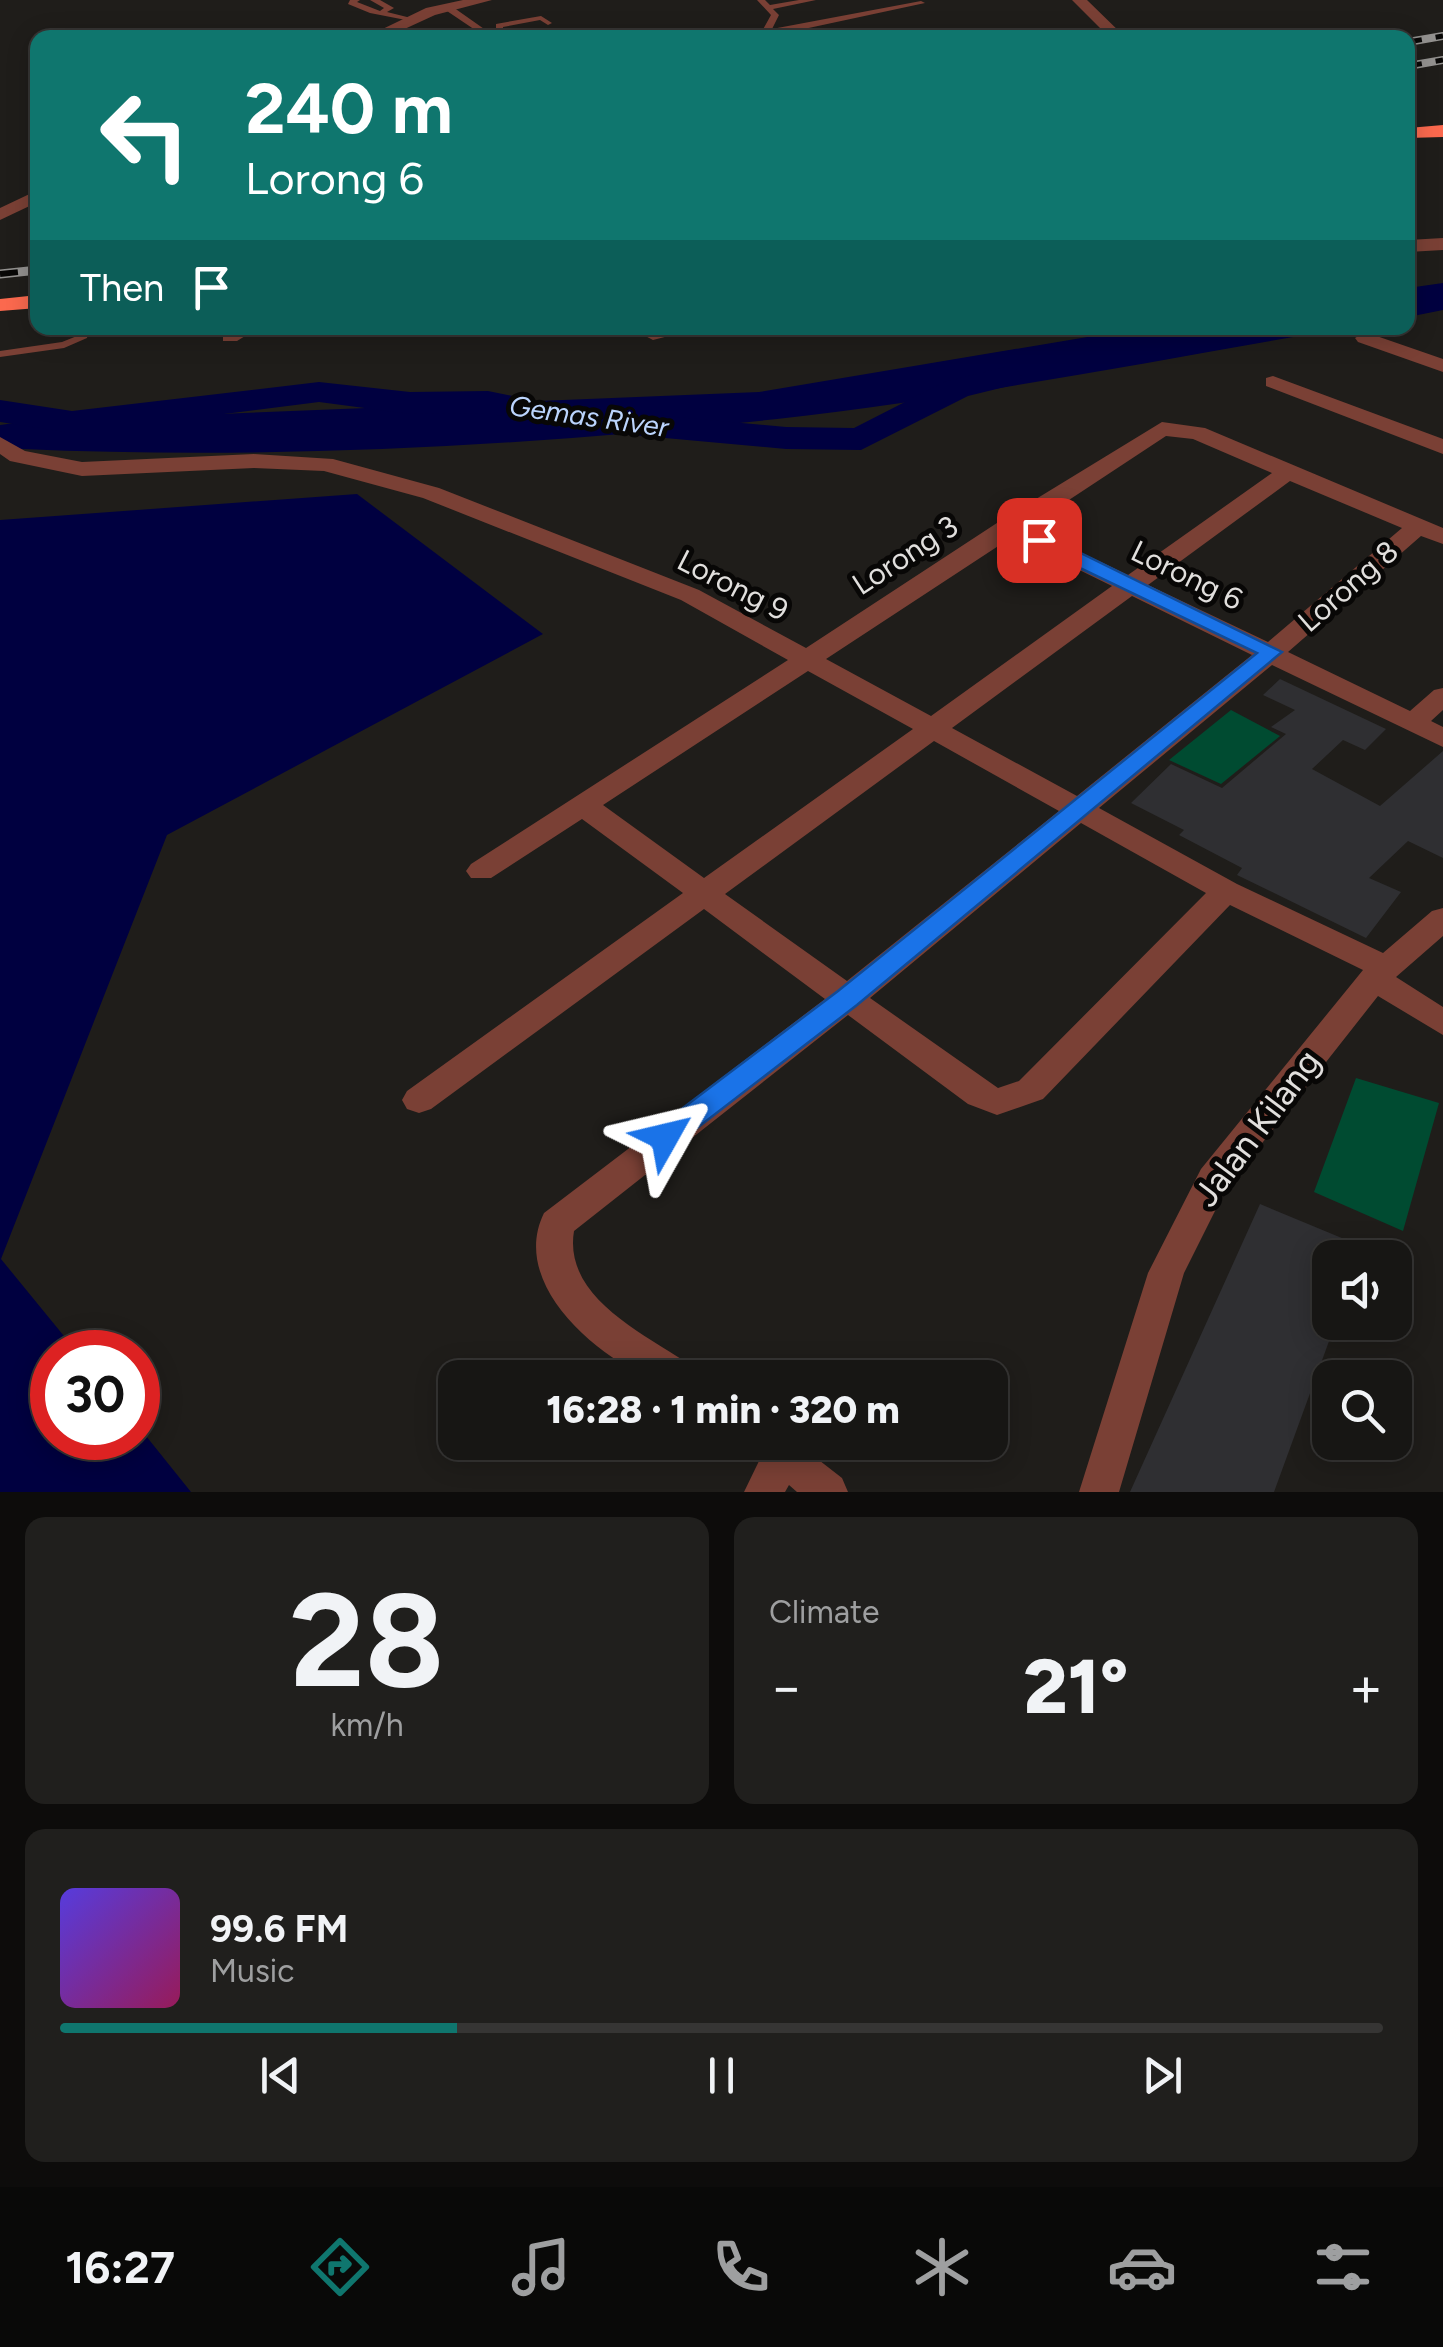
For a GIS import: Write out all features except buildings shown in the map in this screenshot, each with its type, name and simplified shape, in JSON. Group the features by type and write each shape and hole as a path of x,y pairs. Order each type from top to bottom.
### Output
{"highway":[{"path":"1415,133 1443,131"},
{"path":"0,306 30,302"}],"street":[{"path":"389,30 446,7 484,0"},
{"path":"1080,0 1111,30"},
{"path":"0,214 30,199"},
{"path":"1415,246 1443,244"},
{"path":"1364,338 1443,366"},
{"path":"1273,382 1443,447"},
{"name":"Lorong 3","path":"481,871 1162,428 1196,433 1430,532"},
{"name":"Lorong 9","path":"4,448 82,469 254,461 302,462 346,470 431,493 690,595 933,732 1379,972 1443,1022"},
{"path":"419,1100 933,732 1286,473"},
{"name":"Lorong 6","path":"1008,526 1132,583 1443,738"},
{"name":"Lorong 8","path":"655,1360 568,1292 551,1259 556,1224 848,998 1272,652 1430,532"},
{"path":"1413,723 1443,696"},
{"path":"584,806 980,1095 997,1102 1015,1099 1030,1090 1226,891"},
{"name":"Jalan Kilang","path":"1098,1492 1160,1291 1188,1222 1244,1136 1379,972 1443,919"},
{"path":"764,1492 771,1460"},
{"path":"788,1460 828,1492"}],"lane":[{"path":"356,0 351,2 370,13 390,8 374,0"},
{"path":"761,0 772,7 812,0"},
{"path":"789,30 921,2"},
{"path":"446,7 481,30"},
{"path":"768,30 775,20 772,7"},
{"path":"500,30 499,26 544,21 532,10"},
{"path":"384,11 411,20"},
{"path":"0,354 71,344 83,335"}],"green space":[{"path":"1231,710 1280,736 1221,784 1169,760"},
{"path":"1356,1078 1439,1103 1403,1231 1314,1192"}],"water":[{"path":"1443,283 1443,310 1415,316 1415,287"},
{"path":"1099,335 1305,335 920,400 589,437 305,451 0,452 0,425 22,422 759,392"},
{"path":"357,494 543,634 167,835 1,1259 59,1330 30,1330 30,1460 160,1460 160,1453 191,1492 0,1492 0,520"}],"waterway":[{"name":"Gemas River","path":"0,411 72,422 319,392 410,403 488,402 566,418 786,438 861,439 956,389 1005,377"}],"railway":[{"path":"1415,41 1443,36"},
{"path":"1415,65 1443,60"},
{"path":"0,274 30,271"}],"route":[{"path":"665,1137 848,998 1272,652 1039,540"}]}
